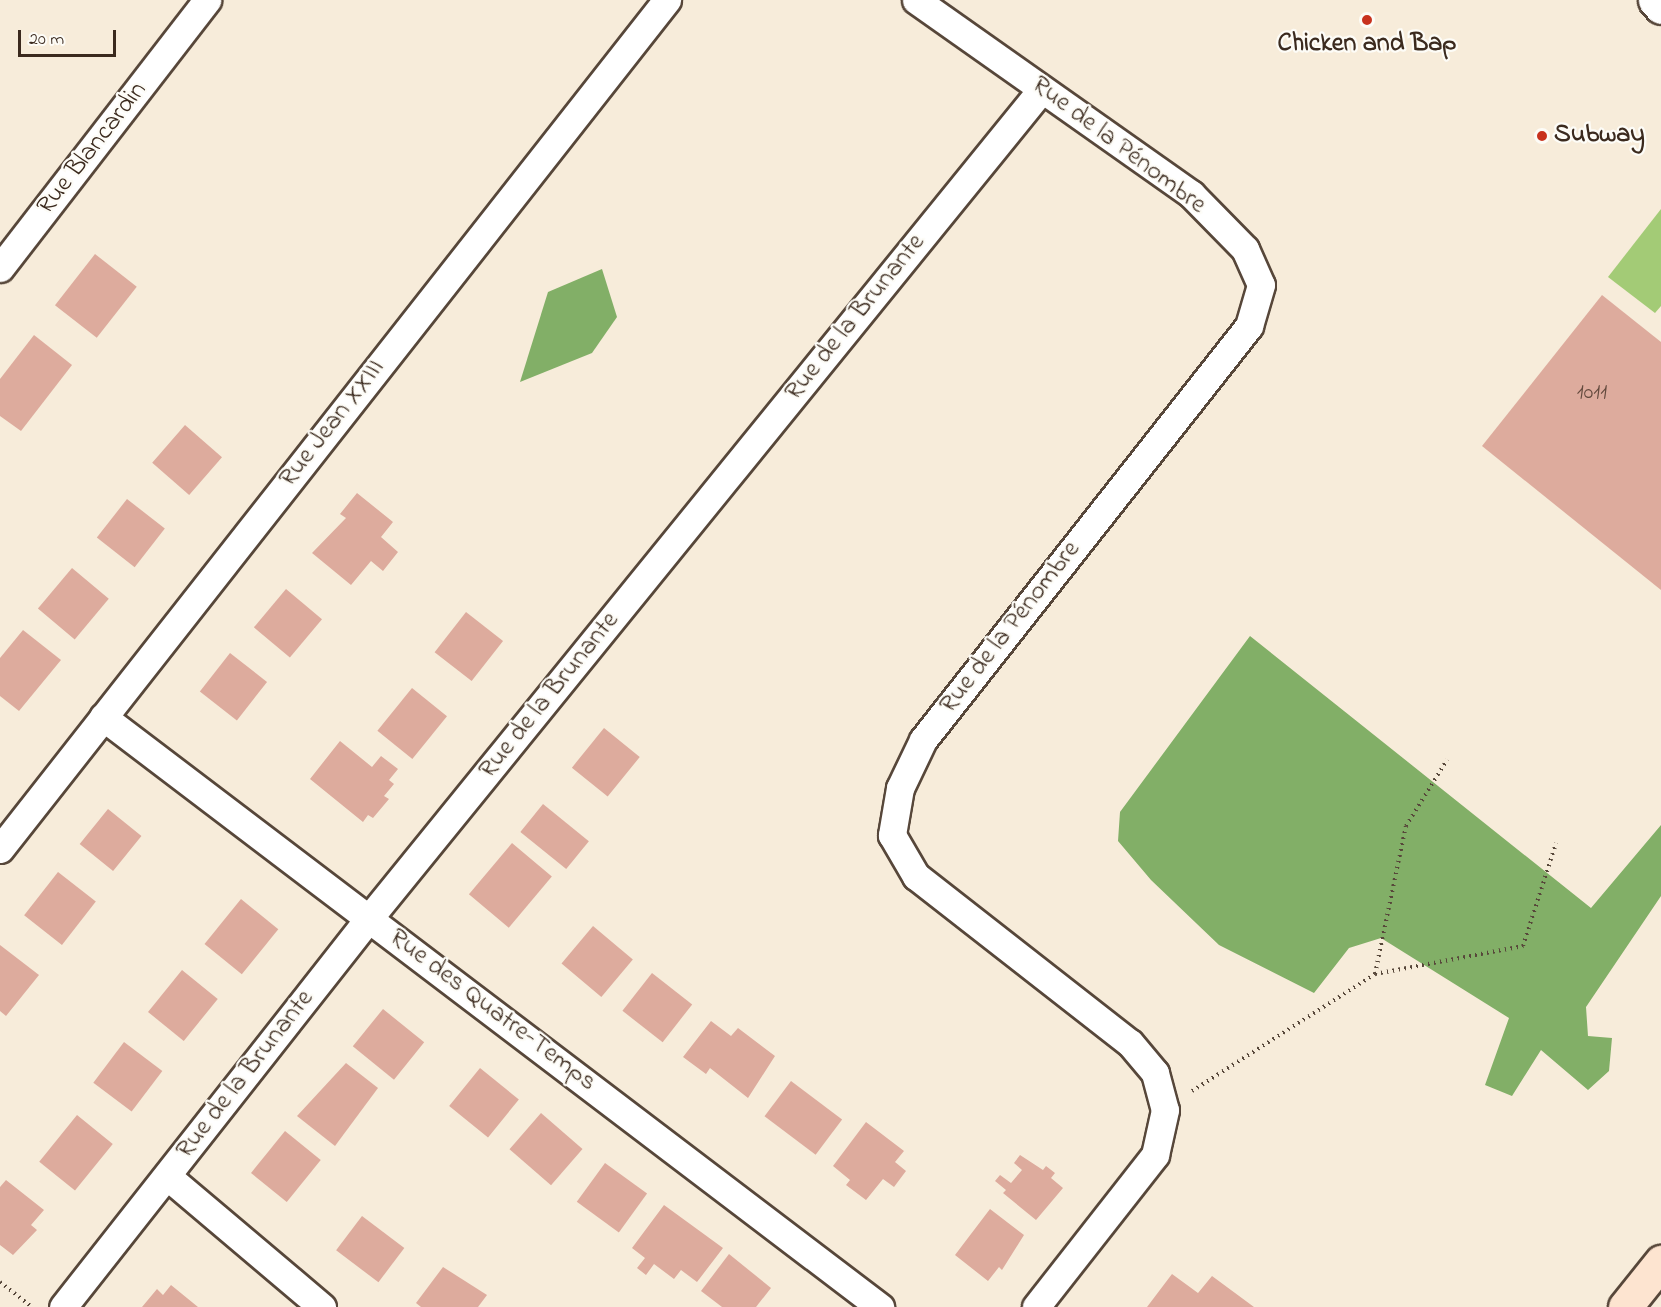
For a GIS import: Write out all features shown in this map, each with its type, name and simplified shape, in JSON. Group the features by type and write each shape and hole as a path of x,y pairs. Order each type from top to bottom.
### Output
{"main road":[{"path":"1625,1307 1661,1262"}],"street":[{"name":"Rue Blancardin","path":"0,268 207,0"},
{"name":"Rue Jean XXIII","path":"0,849 667,0"},
{"name":"Rue de la Pénombre","path":"916,0 1191,194 1245,249 1261,285 1249,326 922,740 900,788 892,835 916,876 1130,1043 1155,1073 1165,1110 1155,1155 1036,1307"},
{"name":"Rue de la Brunante","path":"63,1307 370,917 1042,89"},
{"name":"Rue des Quatre-Temps","path":"103,717 370,917 879,1307"},
{"path":"167,1176 322,1307"}],"path":[{"path":"1375,974 1406,826 1447,760"},
{"path":"1165,1110 1375,974 1523,946 1556,843"},
{"path":"0,1282 32,1307"}],"green space":[{"path":"1661,209 1661,306 1655,313 1608,277"},
{"path":"602,269 617,317 592,353 520,382 548,292"},
{"path":"1250,636 1591,908 1661,825 1661,896 1586,1007 1588,1036 1612,1038 1609,1071 1588,1090 1541,1050 1512,1096 1485,1085 1509,1018 1381,938 1349,948 1314,993 1219,945 1151,880 1118,841 1120,812"}],"building":[{"path":"95,254 137,287 97,338 55,305"},
{"path":"1602,295 1661,342 1661,590 1482,446"},
{"path":"34,335 72,365 21,431 0,416 0,379"},
{"path":"185,425 222,457 189,495 152,463"},
{"path":"357,493 393,522 381,537 398,552 383,571 371,561 351,585 312,553 346,518 340,514"},
{"path":"127,499 165,529 135,567 97,538"},
{"path":"72,568 109,599 75,639 38,609"},
{"path":"286,589 322,619 290,658 254,627"},
{"path":"466,612 503,641 472,681 435,652"},
{"path":"23,630 61,660 19,711 0,696 0,658"},
{"path":"230,653 267,682 237,721 200,692"},
{"path":"412,688 447,716 412,759 377,731"},
{"path":"604,728 640,757 608,797 572,768"},
{"path":"340,741 372,767 381,756 398,769 389,780 394,784 384,796 389,799 373,818 368,815 363,822 310,779"},
{"path":"543,804 589,841 566,869 520,832"},
{"path":"108,809 141,836 113,871 80,844"},
{"path":"512,843 552,876 509,928 469,894"},
{"path":"58,872 96,902 62,945 24,915"},
{"path":"241,899 278,929 242,974 204,944"},
{"path":"593,926 633,959 601,997 562,964"},
{"path":"0,945 39,975 6,1016 0,1011"},
{"path":"182,970 218,999 184,1041 148,1012"},
{"path":"652,973 692,1004 663,1042 622,1011"},
{"path":"383,1009 424,1042 394,1080 353,1046"},
{"path":"711,1021 731,1036 738,1028 775,1056 748,1098 710,1068 706,1074 683,1057"},
{"path":"124,1042 162,1071 132,1112 93,1083"},
{"path":"346,1063 378,1088 335,1146 297,1116"},
{"path":"480,1068 519,1099 488,1138 449,1106"},
{"path":"791,1081 842,1120 816,1155 765,1116"},
{"path":"541,1113 583,1149 551,1185 510,1149"},
{"path":"77,1115 113,1144 75,1191 39,1162"},
{"path":"866,1122 904,1151 895,1162 906,1171 894,1187 883,1179 866,1200 846,1185 850,1180 833,1166"},
{"path":"285,1131 321,1160 287,1202 251,1173"},
{"path":"1020,1155 1043,1170 1046,1166 1055,1173 1051,1178 1063,1188 1036,1220 1003,1193 1006,1190 995,1181 1000,1175 1011,1183 1022,1170 1014,1163"},
{"path":"605,1163 647,1194 619,1232 577,1202"},
{"path":"6,1180 44,1210 31,1225 37,1230 13,1255 0,1245 0,1187"},
{"path":"664,1205 723,1248 697,1282 681,1270 674,1279 654,1264 646,1275 637,1268 645,1258 632,1248"},
{"path":"990,1209 1024,1235 1002,1270 999,1267 988,1281 955,1255"},
{"path":"362,1216 404,1248 378,1282 336,1250"},
{"path":"729,1254 771,1288 756,1307 722,1307 701,1291"},
{"path":"443,1267 487,1295 478,1307 421,1307 416,1303"},
{"path":"1172,1274 1198,1293 1212,1276 1254,1307 1147,1307"},
{"path":"171,1285 198,1307 142,1307 157,1289 163,1295"}],"place":[{"name":"Chicken and Bap","path":"1367,20"},
{"name":"Subway","path":"1542,136"}]}
